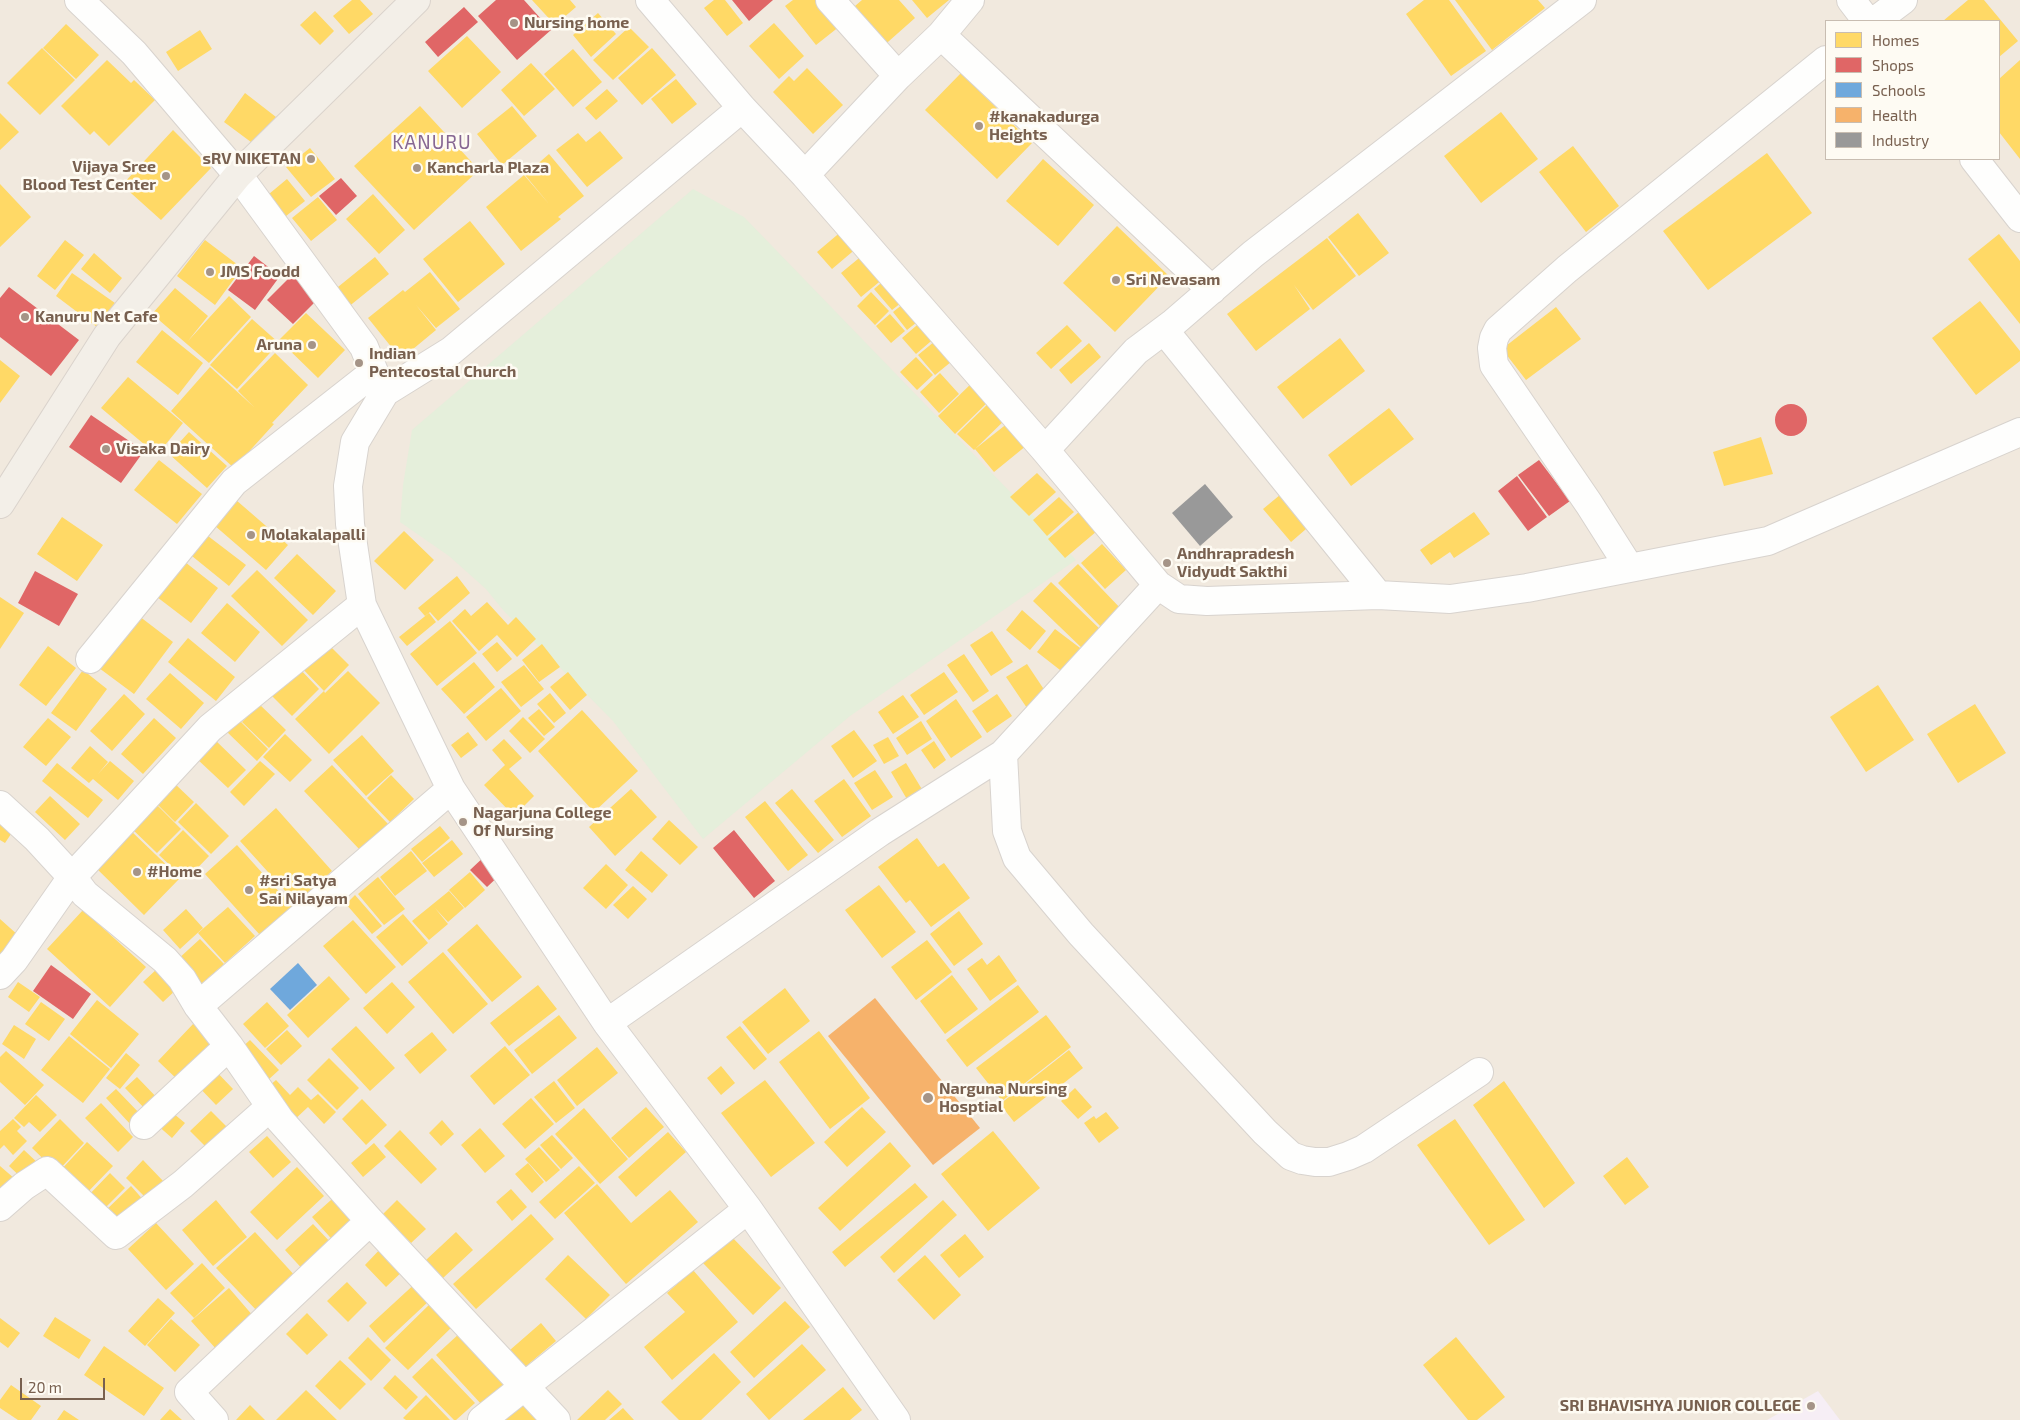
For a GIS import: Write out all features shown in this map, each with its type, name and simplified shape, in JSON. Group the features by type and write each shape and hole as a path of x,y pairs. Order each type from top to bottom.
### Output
{"main road":[{"path":"0,504 107,336 238,175 416,0"}],"street":[{"path":"79,0 134,53 238,175 364,347 379,382 355,442 348,486 350,524 362,605 451,789 608,1022 748,1209 896,1420"},
{"path":"650,0 742,108 805,175 1044,450 1158,585 1179,599 1207,600 1378,595 1450,598 1527,588 1768,541 2020,432"},
{"path":"830,0 898,76"},
{"path":"805,175 898,76 941,35 970,0"},
{"path":"1044,450 1136,351 1164,330 1253,254 1582,0"},
{"path":"1852,0 1866,20"},
{"path":"1876,20 1903,0"},
{"path":"941,35 1212,290"},
{"path":"1628,567 1589,504 1494,365 1492,348 1494,338 1498,330 1567,269 1825,61"},
{"path":"90,660 234,482 379,382 451,351 742,108"},
{"path":"1975,160 2020,218"},
{"path":"1164,330 1378,595"},
{"path":"608,1022 872,837 1003,754 1158,585"},
{"path":"0,975 14,960 72,877 210,728 362,605"},
{"path":"1003,754 1007,831 1017,858 1081,934 1265,1132 1291,1156 1315,1162 1329,1162 1364,1149 1479,1072"},
{"path":"198,1006 451,789"},
{"path":"0,805 37,839 85,894 165,960 182,979 198,1006 229,1046 270,1107 370,1221 556,1420"},
{"path":"144,1124 229,1046"},
{"path":"0,1207 24,1186 48,1171 116,1235 182,1184 270,1107"},
{"path":"482,1420 748,1209"},
{"path":"214,1420 189,1392 370,1221"}],"shaded area":[{"path":"0,0 2020,0 2020,1420 0,1420"},
{"name":"SRI BHAVISHYA JUNIOR COLLEGE","path":"1818,1391 1840,1420 1767,1420"}],"green space":[{"path":"693,189 744,217 1076,560 850,716 703,839 613,721 503,610 486,589 449,556 400,522 403,485 412,430"}],"building: Homes":[{"path":"352,0 360,0 373,14 349,34 333,16"},
{"path":"532,0 570,0 576,7 555,25"},
{"path":"714,0 725,0 743,23 727,36 704,8"},
{"path":"793,0 819,0 840,26 816,45 785,6"},
{"path":"862,0 899,0 915,18 880,49 848,12"},
{"path":"912,0 949,0 927,18"},
{"path":"1424,0 1449,0 1486,51 1451,76 1406,14"},
{"path":"1455,0 1538,0 1545,8 1492,50"},
{"path":"1968,0 1984,0 2018,41 2000,56 2000,20 1944,20"},
{"path":"315,11 334,31 320,45 300,25"},
{"path":"598,13 616,34 591,57 573,35"},
{"path":"774,23 804,56 779,79 749,46"},
{"path":"66,24 99,55 76,79 43,48"},
{"path":"629,27 649,47 613,80 593,60"},
{"path":"200,30 212,49 178,71 166,52"},
{"path":"467,36 501,72 462,108 428,71"},
{"path":"42,48 75,80 40,115 7,83"},
{"path":"652,48 676,75 642,105 618,78"},
{"path":"573,49 602,82 573,107 544,74"},
{"path":"107,60 131,83 134,80 155,100 109,146 94,131 90,135 61,106"},
{"path":"2020,60 2020,159 2000,133 2000,78"},
{"path":"531,63 555,89 524,116 501,90"},
{"path":"807,68 843,105 813,134 773,92 789,76 794,81"},
{"name":"#kanakadurga Heights","path":"961,73 1032,143 997,179 925,110"},
{"path":"676,79 697,104 672,124 651,99"},
{"path":"607,89 618,101 596,120 585,108"},
{"path":"245,93 276,117 255,145 224,122"},
{"name":"Kancharla Plaza","path":"420,106 479,170 414,230 354,166"},
{"path":"512,106 537,136 502,165 477,134"},
{"path":"1501,112 1538,159 1481,203 1444,156"},
{"path":"0,113 19,132 0,150"},
{"name":"Vijaya Sree Blood Test Center","path":"173,130 211,168 161,220 122,185"},
{"path":"600,131 623,158 587,187 556,150 578,133 586,142"},
{"path":"1573,146 1619,206 1586,232 1539,172"},
{"path":"310,148 335,179 311,197 286,167"},
{"path":"1767,153 1812,213 1708,290 1663,231"},
{"path":"549,154 584,196 558,217 561,219 521,251 486,207 524,175 549,204 525,175"},
{"path":"1043,159 1094,205 1058,246 1006,201"},
{"path":"287,179 305,201 281,220 263,199"},
{"path":"0,184 31,217 0,247"},
{"path":"373,194 405,230 379,254 346,219"},
{"path":"318,197 337,220 311,241 292,218"},
{"path":"1358,213 1389,253 1359,276 1328,237"},
{"path":"470,221 505,264 458,302 423,259"},
{"name":"Sri Nevasam","path":"1117,226 1169,276 1115,332 1063,283"},
{"path":"843,230 858,247 832,269 817,252"},
{"path":"1999,234 2020,261 2020,324 1968,259"},
{"path":"1327,238 1356,276 1313,310 1294,285 1310,309 1256,351 1227,314"},
{"path":"65,240 84,255 55,290 37,276"},
{"name":"JMS Foodd","path":"205,240 242,268 215,305 177,276"},
{"path":"94,253 122,278 110,293 81,269"},
{"path":"864,254 884,278 861,297 841,273"},
{"path":"375,257 389,274 347,308 333,291"},
{"path":"430,272 460,309 436,328 416,305 436,330 401,359 368,318 403,290 405,292"},
{"path":"72,273 115,303 97,327 56,296"},
{"path":"887,278 906,299 892,310 874,289"},
{"path":"175,288 208,316 188,341 229,296 251,317 209,363 152,314"},
{"path":"871,292 889,311 875,325 857,306"},
{"path":"908,300 922,318 907,330 893,312"},
{"path":"1980,301 2020,351 2020,361 1976,395 1932,338"},
{"path":"1556,307 1581,339 1526,380 1502,349"},
{"name":"Aruna","path":"306,313 345,350 318,378 279,340"},
{"path":"890,314 905,331 891,343 876,326"},
{"path":"252,319 279,343 237,389 210,365"},
{"path":"923,320 937,336 916,354 902,338"},
{"path":"1067,325 1082,341 1051,369 1036,353"},
{"path":"162,330 203,363 178,395 136,362"},
{"path":"940,337 957,357 935,375 918,355"},
{"path":"1340,338 1365,371 1303,419 1277,387"},
{"path":"1089,343 1101,357 1071,384 1059,370"},
{"path":"275,353 308,385 272,423 274,424 234,468 171,411 210,367 254,407 238,391"},
{"path":"916,357 933,375 917,390 900,372"},
{"path":"0,360 20,376 0,403"},
{"path":"940,373 959,394 939,413 920,392"},
{"path":"128,377 183,423 157,455 101,408"},
{"path":"976,379 993,397 955,434 938,416"},
{"path":"994,398 1010,415 974,450 957,434"},
{"path":"1389,408 1414,439 1351,486 1328,455"},
{"path":"1013,419 1032,441 994,472 975,449"},
{"path":"189,432 227,466 207,488 169,454"},
{"path":"1761,437 1773,474 1724,486 1713,452"},
{"path":"159,460 202,494 177,524 134,490"},
{"path":"1037,473 1056,492 1029,516 1010,497"},
{"path":"1286,490 1313,523 1291,542 1263,509"},
{"path":"1059,497 1074,512 1047,536 1033,520"},
{"name":"Molakalapalli","path":"236,500 288,545 266,570 214,525"},
{"path":"1080,511 1097,531 1065,558 1048,539"},
{"path":"1474,512 1490,534 1454,558 1450,552 1431,565 1420,550"},
{"path":"62,517 103,545 77,581 37,554"},
{"path":"404,531 434,560 405,590 374,561"},
{"path":"208,536 246,565 229,586 192,556"},
{"path":"1102,544 1126,570 1105,589 1081,563"},
{"path":"297,554 336,591 313,615 274,578"},
{"path":"185,562 218,588 191,623 157,597"},
{"path":"1078,564 1123,611 1103,629 1058,583"},
{"path":"257,570 308,620 282,646 231,596"},
{"path":"457,576 470,593 438,621 430,612 425,616 418,608"},
{"path":"1051,582 1103,632 1085,651 1033,601"},
{"path":"0,597 24,613 0,649"},
{"path":"487,602 508,625 516,617 536,639 517,657 497,635 479,651 452,621 465,609 471,616"},
{"path":"227,603 260,632 235,662 201,633"},
{"path":"1022,610 1046,631 1030,650 1006,630"},
{"path":"429,613 436,622 407,646 399,637"},
{"path":"139,616 173,642 134,694 99,668"},
{"path":"450,621 477,653 437,686 410,654"},
{"path":"1055,629 1088,654 1069,677 1037,652"},
{"path":"992,631 1013,662 991,676 970,645"},
{"path":"188,638 235,677 216,701 168,662"},
{"path":"325,641 349,665 324,691 300,666"},
{"path":"497,642 512,659 497,672 482,654"},
{"path":"542,644 560,667 539,682 522,660"},
{"path":"48,646 76,668 46,706 19,685"},
{"path":"964,654 989,691 973,702 947,665"},
{"path":"474,662 495,687 464,714 441,689"},
{"path":"1027,664 1049,697 1029,711 1006,677"},
{"path":"524,665 544,689 521,707 501,682"},
{"path":"297,666 319,689 292,716 269,693"},
{"path":"83,670 107,689 76,731 51,713"},
{"path":"348,671 380,703 329,754 295,719"},
{"path":"568,672 587,695 570,710 550,687"},
{"path":"944,672 958,692 924,715 910,695"},
{"path":"170,673 204,703 181,729 146,699"},
{"path":"1878,685 1914,740 1866,772 1830,717"},
{"path":"501,688 521,711 486,741 466,717"},
{"path":"550,693 566,713 554,723 537,704"},
{"path":"124,694 145,714 112,751 90,731"},
{"path":"997,694 1012,716 987,733 972,711"},
{"path":"903,695 919,717 893,734 878,712"},
{"path":"956,699 982,737 951,758 926,721"},
{"path":"259,704 286,730 269,748 242,722"},
{"path":"1975,704 2006,753 1958,783 1927,734"},
{"path":"539,709 555,727 544,736 528,718"},
{"path":"582,710 638,771 594,812 538,751"},
{"path":"523,717 545,739 530,753 509,731"},
{"path":"48,718 71,737 46,766 23,747"},
{"path":"154,718 176,738 143,774 121,754"},
{"path":"238,719 268,749 257,761 226,731"},
{"path":"921,721 932,739 907,755 896,738"},
{"path":"854,730 877,761 853,778 831,746"},
{"path":"468,732 478,745 461,758 451,745"},
{"path":"285,734 312,760 290,782 263,757"},
{"path":"362,735 394,771 366,796 333,760"},
{"path":"888,737 899,756 884,764 873,745"},
{"path":"214,739 246,770 228,788 196,758"},
{"path":"504,739 522,758 509,769 534,796 514,816 484,785 505,765 492,750"},
{"path":"934,741 946,760 934,769 921,750"},
{"path":"90,746 108,762 98,774 110,761 134,781 118,800 93,779 89,783 71,768"},
{"path":"260,761 275,774 244,806 230,792"},
{"path":"57,763 103,800 88,818 42,781"},
{"path":"906,763 923,791 908,801 891,772"},
{"path":"332,765 388,824 360,850 304,791"},
{"path":"875,770 893,797 872,810 854,783"},
{"path":"391,775 414,799 390,822 367,798"},
{"path":"844,779 871,816 842,837 814,801"},
{"path":"174,783 194,802 175,822 155,802"},
{"path":"631,789 657,817 615,856 589,827"},
{"path":"792,789 834,840 818,853 775,803"},
{"path":"50,796 80,824 65,840 35,812"},
{"path":"153,801 181,829 157,853 129,826"},
{"path":"765,801 808,855 788,871 745,817"},
{"path":"196,803 229,836 211,854 178,822"},
{"path":"276,808 332,871 296,903 240,841"},
{"path":"0,814 17,825 5,843 0,840"},
{"path":"669,820 698,847 680,865 652,839"},
{"path":"440,826 450,838 422,862 411,849"},
{"name":"#Home","path":"130,830 180,878 144,915 94,866"},
{"name":"#Home","path":"183,830 209,856 186,880 159,855"},
{"path":"917,838 938,867 944,863 970,898 931,927 910,900 906,903 878,867"},
{"path":"452,840 463,854 434,877 422,863"},
{"name":"#sri Satya Sai Nilayam","path":"237,845 292,906 260,935 205,874"},
{"path":"411,851 427,871 395,896 380,877"},
{"path":"641,851 668,875 652,893 625,870"},
{"path":"606,864 628,885 606,909 583,888"},
{"path":"470,872 485,890 465,908 449,890"},
{"path":"378,877 405,909 384,925 358,894"},
{"path":"879,885 916,932 882,958 845,910"},
{"path":"633,886 647,899 628,919 613,905"},
{"path":"449,891 464,908 448,922 435,908 448,924 429,940 412,921"},
{"path":"355,895 382,926 372,934 346,904"},
{"path":"228,907 255,936 225,963 198,933"},
{"path":"186,909 203,928 180,949 163,930"},
{"path":"83,910 146,967 110,1007 47,949"},
{"path":"959,911 983,944 954,966 930,934"},
{"path":"403,914 428,943 402,966 376,937"},
{"path":"0,919 19,936 0,958"},
{"path":"353,920 396,967 366,994 323,946"},
{"path":"477,924 522,977 492,1002 447,950"},
{"path":"200,939 224,964 200,985 177,960"},
{"path":"927,940 952,972 916,1000 891,967"},
{"path":"443,952 488,1004 453,1034 408,982"},
{"path":"999,955 1017,981 990,1001 967,969 982,958 987,965"},
{"path":"158,968 178,988 163,1002 143,982"},
{"path":"952,975 978,1009 945,1034 920,1001"},
{"path":"329,976 350,999 308,1038 287,1015"},
{"path":"18,982 40,997 29,1012 8,997"},
{"path":"392,982 415,1007 387,1034 363,1008"},
{"path":"538,985 557,1009 509,1046 490,1023"},
{"path":"1018,985 1039,1012 967,1067 946,1040"},
{"path":"785,988 810,1021 768,1054 742,1022"},
{"path":"97,1000 139,1034 111,1068 70,1034"},
{"path":"41,1002 65,1019 49,1041 25,1024"},
{"path":"267,1002 289,1026 265,1048 243,1024"},
{"path":"559,1015 577,1038 532,1074 514,1050"},
{"path":"1046,1015 1071,1047 1002,1101 976,1068"},
{"path":"194,1023 216,1044 180,1082 158,1061"},
{"path":"14,1025 36,1039 24,1059 2,1044"},
{"path":"356,1026 395,1068 370,1091 331,1049"},
{"path":"740,1026 767,1059 754,1070 726,1037"},
{"path":"287,1030 302,1046 281,1065 266,1049"},
{"path":"819,1031 870,1098 830,1129 779,1062"},
{"path":"432,1032 447,1050 420,1074 404,1055"},
{"path":"69,1036 110,1069 83,1103 41,1070"},
{"path":"250,1040 279,1070 268,1080 239,1050"},
{"path":"505,1046 530,1075 494,1105 470,1076"},
{"path":"597,1047 618,1073 577,1106 557,1080"},
{"path":"1069,1050 1083,1068 1014,1122 1000,1104"},
{"path":"6,1051 44,1085 25,1105 0,1082 0,1057"},
{"path":"126,1053 140,1065 120,1089 106,1078"},
{"path":"329,1058 359,1088 337,1110 307,1080"},
{"path":"721,1066 735,1083 721,1095 707,1078"},
{"path":"212,1067 233,1089 216,1105 195,1083"},
{"path":"137,1077 161,1102 149,1113 125,1088"},
{"path":"276,1080 290,1095 298,1087 311,1100 318,1094 336,1112 324,1124 308,1107 292,1122 262,1092"},
{"path":"765,1080 815,1143 771,1177 721,1113"},
{"path":"554,1081 575,1108 556,1123 534,1097"},
{"path":"1504,1081 1575,1183 1544,1208 1473,1105"},
{"path":"1075,1088 1092,1107 1078,1119 1061,1101"},
{"path":"116,1089 142,1116 132,1126 106,1098"},
{"path":"36,1095 57,1115 40,1132 29,1122 24,1127 14,1118"},
{"path":"531,1098 554,1124 525,1149 502,1124"},
{"path":"362,1099 387,1125 366,1145 342,1119"},
{"path":"101,1103 133,1137 118,1152 85,1118"},
{"path":"646,1107 664,1127 629,1158 611,1138"},
{"path":"862,1107 886,1132 847,1167 824,1142"},
{"path":"584,1108 628,1159 600,1184 555,1134"},
{"path":"168,1109 185,1123 172,1138 156,1124"},
{"path":"211,1111 229,1129 208,1149 190,1131"},
{"path":"1106,1112 1119,1128 1099,1143 1084,1123 1094,1116 1096,1119"},
{"path":"13,1119 21,1127 17,1131 27,1141 13,1155 4,1145 0,1149 0,1131"},
{"path":"60,1119 84,1143 57,1172 32,1148"},
{"path":"1455,1119 1525,1220 1489,1245 1417,1145"},
{"path":"442,1120 454,1134 441,1146 429,1133"},
{"path":"480,1128 505,1156 485,1173 461,1145"},
{"path":"400,1130 437,1169 421,1184 384,1146"},
{"path":"993,1131 1040,1188 988,1231 941,1174"},
{"path":"668,1132 686,1152 636,1197 618,1177"},
{"path":"552,1135 573,1158 561,1169 540,1145"},
{"path":"267,1136 291,1162 273,1178 249,1152"},
{"path":"87,1142 113,1166 83,1197 58,1173"},
{"path":"890,1142 911,1166 840,1231 818,1208"},
{"path":"374,1143 386,1157 363,1177 351,1163"},
{"path":"539,1147 560,1170 546,1182 525,1159"},
{"path":"24,1150 40,1165 25,1181 9,1166"},
{"path":"1627,1157 1649,1187 1625,1205 1603,1176"},
{"path":"143,1160 164,1182 147,1199 126,1178"},
{"path":"528,1163 544,1182 532,1193 515,1174"},
{"path":"0,1166 15,1179 0,1195"},
{"path":"579,1166 595,1183 555,1219 539,1202"},
{"path":"297,1167 324,1196 277,1240 250,1212"},
{"path":"110,1173 125,1188 100,1213 86,1198"},
{"path":"915,1183 928,1197 845,1267 832,1252"},
{"path":"597,1184 631,1223 670,1190 698,1222 626,1284 564,1213"},
{"path":"131,1186 146,1203 117,1230 102,1214"},
{"path":"511,1189 527,1207 512,1221 496,1202"},
{"path":"340,1192 365,1220 337,1245 312,1217"},
{"path":"216,1200 247,1237 213,1266 182,1230"},
{"path":"397,1200 426,1229 411,1243 383,1214"},
{"path":"943,1200 957,1215 894,1273 880,1257"},
{"path":"531,1214 554,1239 476,1309 453,1284"},
{"path":"156,1223 194,1264 166,1290 128,1249"},
{"path":"313,1224 334,1246 306,1273 285,1250"},
{"path":"255,1232 297,1278 259,1313 216,1268"},
{"path":"456,1232 473,1250 443,1278 426,1260"},
{"path":"965,1234 984,1257 959,1278 940,1255"},
{"path":"731,1236 781,1288 753,1315 703,1263"},
{"path":"385,1244 407,1267 386,1287 365,1265"},
{"path":"568,1255 610,1295 586,1319 545,1279"},
{"path":"925,1255 961,1295 934,1320 897,1280"},
{"path":"202,1263 225,1288 194,1318 170,1293"},
{"path":"693,1270 738,1322 672,1380 644,1347 685,1312 667,1293"},
{"path":"419,1280 429,1301 384,1343 369,1326"},
{"path":"347,1282 367,1303 348,1322 327,1301"},
{"path":"229,1288 254,1317 217,1350 191,1321"},
{"path":"158,1298 175,1313 145,1346 128,1331"},
{"path":"433,1301 455,1324 408,1370 385,1348"},
{"path":"785,1301 810,1327 754,1378 730,1352"},
{"path":"307,1313 328,1335 307,1355 286,1334"},
{"path":"55,1317 91,1340 79,1359 43,1336"},
{"path":"0,1318 20,1333 8,1348 0,1342"},
{"path":"171,1319 200,1345 175,1372 147,1345"},
{"path":"541,1323 556,1341 525,1367 510,1350"},
{"path":"460,1333 507,1383 482,1405 436,1355"},
{"path":"368,1337 391,1360 371,1381 348,1358"},
{"path":"1456,1337 1505,1397 1477,1420 1468,1420 1423,1365"},
{"path":"802,1344 826,1370 769,1420 746,1394"},
{"path":"104,1346 164,1388 144,1416 84,1375"},
{"path":"714,1353 741,1382 701,1420 679,1420 661,1402"},
{"path":"432,1358 475,1403 456,1420 412,1377"},
{"path":"340,1360 366,1384 340,1410 315,1386"},
{"path":"395,1375 418,1397 406,1410 383,1388"},
{"path":"11,1385 41,1406 31,1420 18,1420 0,1408 0,1400"},
{"path":"843,1387 862,1410 850,1420 803,1420"},
{"path":"306,1390 337,1420 276,1420"},
{"path":"608,1390 622,1404 605,1420 577,1420"},
{"path":"426,1395 450,1420 406,1420 403,1418"},
{"path":"527,1400 547,1420 505,1420"},
{"path":"250,1405 265,1420 236,1420"},
{"path":"623,1408 634,1420 609,1420"},
{"path":"170,1409 182,1420 160,1420"},
{"path":"64,1410 79,1420 57,1420"}],"building: Shops":[{"name":"Nursing home","path":"496,0 524,0 551,30 517,60 478,16"},
{"path":"732,0 773,0 749,21"},
{"path":"464,7 478,22 438,57 425,42"},
{"path":"341,178 357,196 336,215 319,196"},
{"path":"254,256 280,276 255,310 228,290"},
{"path":"293,274 319,298 293,324 267,300"},
{"name":"Kanuru Net Cafe","path":"9,287 79,340 51,376 0,337 0,298"},
{"path":"1791,404 1797,405 1802,409 1806,414 1806,426 1802,431 1797,435 1791,436 1785,435 1780,431 1776,426 1775,420 1776,414 1780,409 1785,405"},
{"name":"Visaka Dairy","path":"91,415 144,451 121,483 69,447"},
{"path":"1539,460 1570,501 1549,516 1518,475"},
{"path":"1517,476 1547,517 1528,531 1498,491"},
{"path":"35,571 78,594 59,626 18,603"},
{"path":"734,830 775,881 754,898 713,848"},
{"path":"486,855 503,872 487,887 470,870"},
{"path":"51,965 91,994 73,1019 33,991"}],"building: Schools":[{"path":"298,963 317,985 290,1010 270,989"}],"building: Health":[{"path":"875,998 980,1128 933,1165 828,1036"}],"building: Industry":[{"path":"1205,484 1233,517 1200,546 1172,513"}],"place":[{"name":"Nursing home","path":"514,23"},
{"name":"#kanakadurga Heights","path":"979,126"},
{"name":"sRV NIKETAN","path":"311,159"},
{"name":"Kancharla Plaza","path":"417,168"},
{"name":"Vijaya Sree Blood Test Center","path":"166,176"},
{"name":"JMS Foodd","path":"210,272"},
{"name":"Sri Nevasam","path":"1116,280"},
{"name":"Kanuru Net Cafe","path":"25,317"},
{"name":"Aruna","path":"312,345"},
{"name":"Indian Pentecostal Church","path":"359,363"},
{"name":"Visaka Dairy","path":"106,449"},
{"name":"Molakalapalli","path":"251,535"},
{"name":"Andhrapradesh Vidyudt Sakthi","path":"1167,563"},
{"name":"Nagarjuna College Of Nursing","path":"463,822"},
{"name":"#Home","path":"137,872"},
{"name":"#sri Satya Sai Nilayam","path":"249,890"},
{"name":"Narguna Nursing Hosptial","path":"928,1098"},
{"name":"SRI BHAVISHYA JUNIOR COLLEGE","path":"1811,1406"}],"district":[{"name":"KANURU","path":"432,143"}]}
